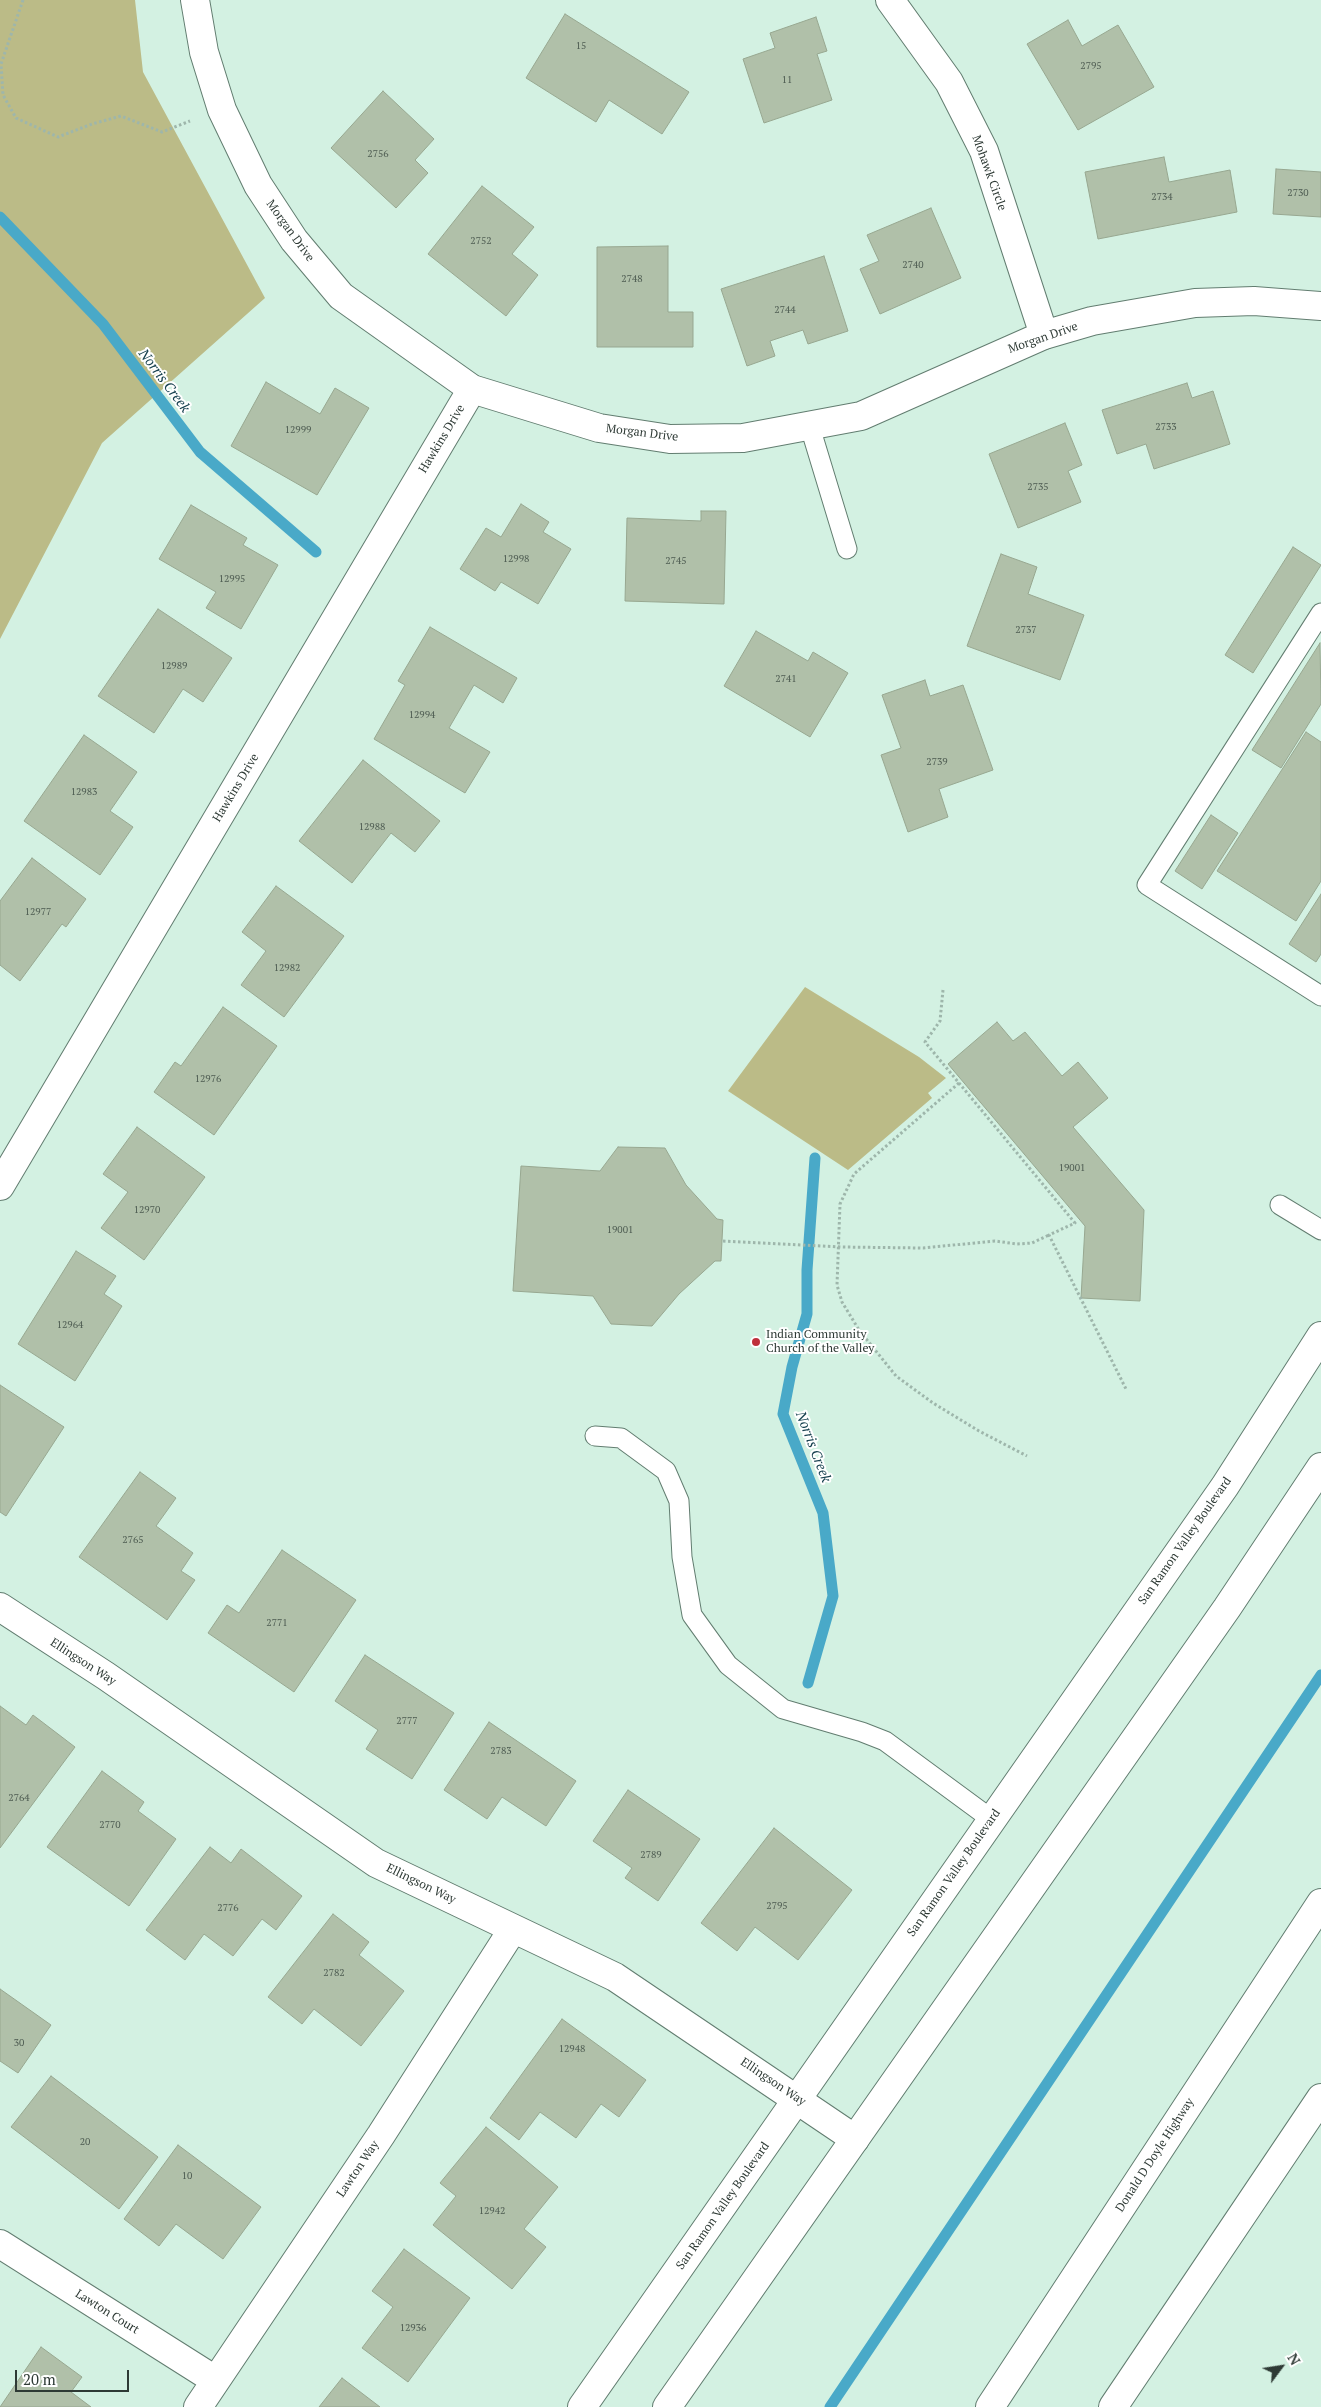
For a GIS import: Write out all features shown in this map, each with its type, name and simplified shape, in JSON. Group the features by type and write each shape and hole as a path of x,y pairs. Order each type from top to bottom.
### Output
{"main road":[{"name":"Morgan Drive","path":"195,0 204,52 222,110 258,185 294,240 341,296 472,389 599,428 670,439 743,438 810,427 862,416 1044,335 1092,321 1195,303 1254,301 1321,306"},
{"name":"Mohawk Circle","path":"890,0 949,82 984,151 1044,335"},
{"name":"Hawkins Drive","path":"0,1186 472,389"},
{"name":"San Ramon Valley Boulevard","path":"582,2407 1224,1486 1321,1336"},
{"path":"667,2407 1221,1616 1321,1467"},
{"name":"Ellingson Way","path":"0,1607 106,1676 376,1863 614,1977 855,2139"},
{"name":"Donald D Doyle Highway","path":"990,2407 1321,1903"},
{"name":"Lawton Way","path":"198,2407 381,2135 513,1928"},
{"path":"1113,2407 1321,2098"},
{"name":"Lawton Court","path":"0,2244 215,2380"}],"lane":[{"path":"810,427 847,549"},
{"path":"1321,613 1147,884 1321,996"},
{"path":"1280,1205 1321,1230"},
{"path":"595,1436 620,1438 666,1471 678,1501 682,1557 692,1615 728,1665 783,1709 862,1732 885,1741 991,1819"}],"path":[{"path":"22,0 1,64 3,95 16,118 58,137 92,124 121,116 162,132 222,110"},
{"path":"723,1241 838,1247 923,1248 995,1241 1017,1244 1032,1243 1075,1223 925,1042 940,1021 943,990"},
{"path":"959,1083 854,1174 840,1204 837,1286 842,1302 868,1344 882,1361 914,1390 979,1430 1027,1456"},
{"path":"1049,1235 1126,1389"}],"green space":[{"path":"0,0 135,0 143,72 265,298 102,443 0,639"},
{"path":"805,987 919,1057 946,1078 928,1093 932,1098 848,1170 728,1091"}],"building":[{"path":"565,14 689,92 662,134 609,100 596,122 526,78"},
{"path":"816,17 827,51 817,54 832,100 764,123 743,59 775,48 770,33"},
{"path":"1068,20 1082,46 1118,25 1154,87 1078,130 1027,44"},
{"path":"383,91 434,139 415,160 428,173 396,208 331,148"},
{"path":"1164,157 1169,182 1230,170 1237,212 1098,239 1085,172"},
{"path":"1276,169 1321,172 1321,217 1273,214"},
{"path":"482,186 534,227 512,254 538,275 506,316 428,254"},
{"path":"931,208 961,278 880,314 860,269 879,261 867,235"},
{"path":"668,246 668,312 693,312 693,347 597,347 597,247"},
{"path":"824,256 848,331 808,344 803,330 770,341 775,356 747,366 721,289"},
{"path":"266,382 320,414 335,388 369,408 317,495 231,446"},
{"path":"1187,383 1192,398 1213,391 1230,444 1154,469 1146,444 1117,454 1102,410"},
{"path":"1065,423 1082,465 1068,471 1081,502 1018,528 989,454"},
{"path":"521,504 549,522 543,532 571,549 538,604 501,582 495,591 460,569 486,528 501,537"},
{"path":"191,505 247,538 243,545 278,565 241,629 206,608 216,592 159,559"},
{"path":"701,511 726,511 724,604 625,601 627,518 701,521"},
{"path":"1293,547 1321,565 1253,673 1225,655"},
{"path":"1001,554 1037,567 1028,594 1084,615 1060,680 967,646"},
{"path":"158,609 232,658 203,702 183,689 154,733 98,696"},
{"path":"430,627 517,678 503,703 474,685 449,728 490,752 465,793 374,739 405,685 398,681"},
{"path":"756,631 808,661 813,652 848,673 810,737 724,686"},
{"path":"1320,643 1321,704 1281,768 1252,750"},
{"path":"925,680 930,696 963,685 993,770 939,789 948,817 908,832 881,755 901,748 882,695"},
{"path":"1306,732 1321,742 1321,881 1296,921 1217,871"},
{"path":"84,735 137,772 110,811 133,827 100,875 24,821"},
{"path":"363,760 440,821 415,852 391,833 352,883 299,841"},
{"path":"1211,815 1238,833 1202,889 1175,871"},
{"path":"32,858 86,899 66,927 62,924 20,981 0,965 0,901"},
{"path":"276,886 344,936 284,1017 241,985 266,951 242,932"},
{"path":"1321,894 1321,954 1316,962 1289,944"},
{"path":"223,1007 277,1046 214,1135 154,1092 175,1062 181,1066"},
{"path":"997,1022 1013,1041 1025,1032 1062,1076 1078,1062 1108,1098 1073,1127 1144,1210 1140,1301 1081,1298 1085,1226 948,1064"},
{"path":"137,1127 205,1177 144,1260 101,1228 128,1192 103,1174"},
{"path":"618,1147 665,1148 686,1185 717,1219 723,1220 721,1261 715,1261 679,1294 652,1326 611,1324 593,1296 513,1291 521,1166 600,1171"},
{"path":"76,1251 116,1276 104,1294 122,1306 75,1381 18,1344"},
{"path":"0,1385 64,1427 6,1516 0,1512"},
{"path":"140,1472 176,1498 156,1526 193,1553 181,1571 195,1580 167,1620 79,1557"},
{"path":"282,1550 356,1600 294,1692 208,1633 227,1605 239,1613"},
{"path":"365,1655 454,1713 412,1779 366,1749 378,1730 335,1701"},
{"path":"0,1706 26,1725 33,1715 75,1747 0,1848"},
{"path":"489,1722 576,1781 546,1826 502,1797 487,1819 444,1790"},
{"path":"102,1771 144,1802 138,1811 176,1839 129,1906 47,1847"},
{"path":"628,1790 700,1839 658,1901 625,1878 632,1868 593,1841"},
{"path":"774,1828 852,1890 798,1960 755,1927 737,1951 701,1923"},
{"path":"210,1847 231,1863 241,1849 302,1896 276,1930 262,1919 233,1956 204,1934 185,1960 146,1930"},
{"path":"333,1914 369,1942 359,1955 404,1991 361,2046 314,2009 302,2024 268,1997"},
{"path":"0,1989 51,2025 18,2073 0,2061"},
{"path":"562,2019 646,2080 619,2117 601,2104 576,2138 540,2112 519,2140 490,2118"},
{"path":"51,2076 158,2157 119,2209 11,2127"},
{"path":"486,2127 558,2187 524,2229 546,2247 512,2289 433,2225 456,2196 440,2183"},
{"path":"178,2145 261,2207 223,2259 176,2224 159,2246 124,2219"},
{"path":"404,2249 470,2298 408,2382 362,2348 393,2307 372,2291"},
{"path":"41,2347 82,2377 71,2392 91,2407 0,2407"},
{"path":"342,2378 380,2407 319,2407"}],"waterway":[{"name":"Norris Creek","path":"0,217 103,324 200,452 316,552"},
{"name":"Norris Creek","path":"808,1683 833,1596 823,1513 783,1414 792,1367 807,1314 807,1270 815,1158"},
{"path":"830,2407 1321,1675"}],"place":[{"name":"Indian Community Church of the Valley","path":"756,1342"}]}
